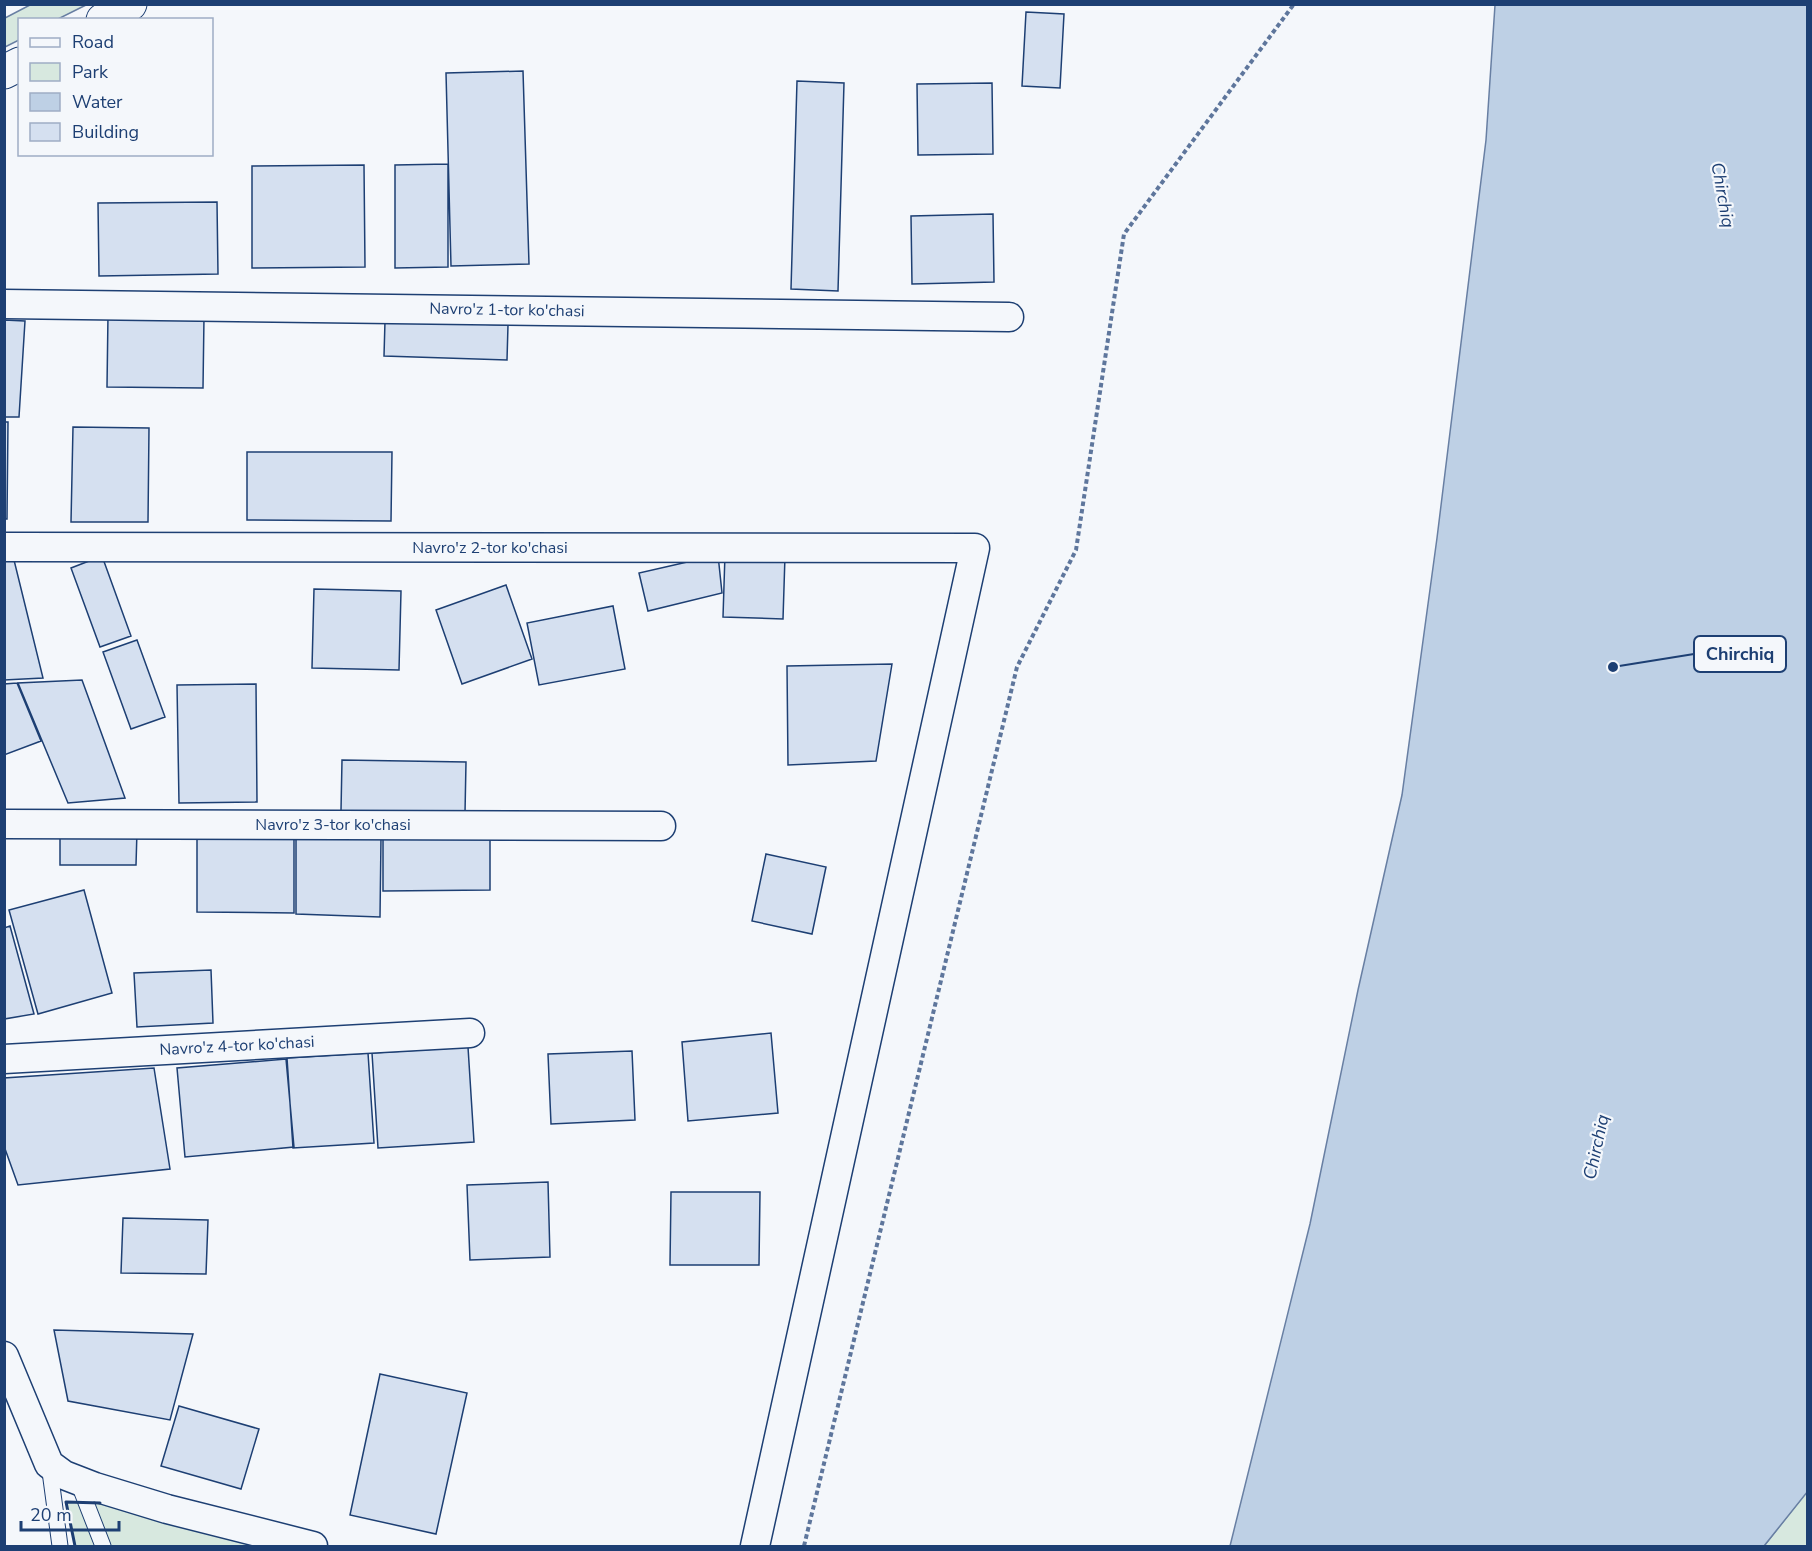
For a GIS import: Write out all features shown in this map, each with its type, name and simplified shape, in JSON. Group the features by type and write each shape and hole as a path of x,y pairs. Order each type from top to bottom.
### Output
{"highway":[{"path":"105,18 120,4"},
{"path":"106,18 130,4"},
{"path":"4,72 18,65"}],"street":[{"name":"Navro'z 1-tor ko'chasi","path":"4,304 1009,316"},
{"name":"Navro'z 2-tor ko'chasi","path":"4,547 975,548 755,1546"},
{"name":"Navro'z 3-tor ko'chasi","path":"4,824 661,826"},
{"name":"Navro'z 4-tor ko'chasi","path":"4,1059 470,1033"},
{"path":"4,1356 49,1464 64,1475 78,1482 167,1509 313,1546"}],"lane":[{"path":"49,1464 60,1546"},
{"path":"78,1482 104,1546"}],"path":[{"path":"804,1546 1017,667 1076,550 1124,234 1294,4"}],"green space":[{"path":"30,4 86,5 60,18 18,18 18,40 5,47 5,18"},
{"path":"1807,1491 1807,1546 1764,1546"},
{"path":"66,1502 104,1503 278,1546 75,1546"}],"water":[{"name":"Chirchiq","path":"1495,5 1807,5 1808,1491 1764,1546 1230,1546 1310,1224 1358,990 1402,795 1437,538 1486,140"}],"building":[{"path":"1026,12 1064,14 1060,88 1022,86"},
{"path":"523,71 529,264 451,266 446,73"},
{"path":"797,81 844,83 838,291 791,289"},
{"path":"992,83 993,154 918,155 917,84"},
{"path":"448,164 448,267 395,268 395,165"},
{"path":"364,165 365,267 252,268 252,166"},
{"path":"217,202 218,274 99,276 98,203"},
{"path":"993,214 994,282 912,284 911,216"},
{"path":"108,315 204,317 203,388 107,387"},
{"path":"4,320 25,321 19,417 4,417"},
{"path":"385,321 508,325 507,360 384,356"},
{"path":"4,422 8,422 7,519 4,519"},
{"path":"73,427 149,428 148,522 71,522"},
{"path":"247,452 392,452 391,521 247,520"},
{"path":"725,554 785,556 783,619 723,617"},
{"path":"718,555 722,593 648,611 639,573"},
{"path":"102,556 131,636 100,647 71,568"},
{"path":"4,560 14,560 43,678 4,680"},
{"path":"506,585 532,659 462,684 436,610"},
{"path":"314,589 401,591 399,670 312,668"},
{"path":"613,606 625,669 539,685 527,623"},
{"path":"137,640 165,717 131,729 103,652"},
{"path":"892,664 876,761 788,765 787,666"},
{"path":"82,680 125,798 68,803 18,683"},
{"path":"17,683 41,741 4,755 4,684"},
{"path":"256,684 257,802 179,803 177,685"},
{"path":"342,760 466,762 465,813 341,811"},
{"path":"60,831 137,831 136,865 60,865"},
{"path":"197,836 294,836 294,913 197,912"},
{"path":"296,836 381,838 380,917 296,914"},
{"path":"490,837 490,890 383,891 383,838"},
{"path":"766,854 826,867 812,934 752,921"},
{"path":"84,890 112,993 38,1014 9,910"},
{"path":"10,926 34,1014 4,1019 4,928"},
{"path":"211,970 213,1023 137,1027 134,973"},
{"path":"771,1033 778,1113 688,1121 682,1042"},
{"path":"468,1047 474,1142 378,1148 372,1053"},
{"path":"632,1051 635,1120 551,1124 548,1054"},
{"path":"368,1053 374,1143 293,1148 287,1058"},
{"path":"286,1059 294,1147 185,1157 177,1068"},
{"path":"154,1068 170,1169 18,1185 4,1146 4,1078"},
{"path":"548,1182 550,1257 470,1260 467,1185"},
{"path":"671,1192 760,1192 759,1265 670,1265"},
{"path":"123,1218 208,1220 206,1274 121,1273"},
{"path":"54,1330 193,1334 170,1420 68,1401"},
{"path":"380,1374 467,1393 436,1534 350,1515"},
{"path":"179,1406 259,1429 241,1489 161,1466"}],"wall":[{"path":"75,1546 66,1502 100,1503"}],"place":[{"name":"Chirchiq","path":"1613,667"}]}
